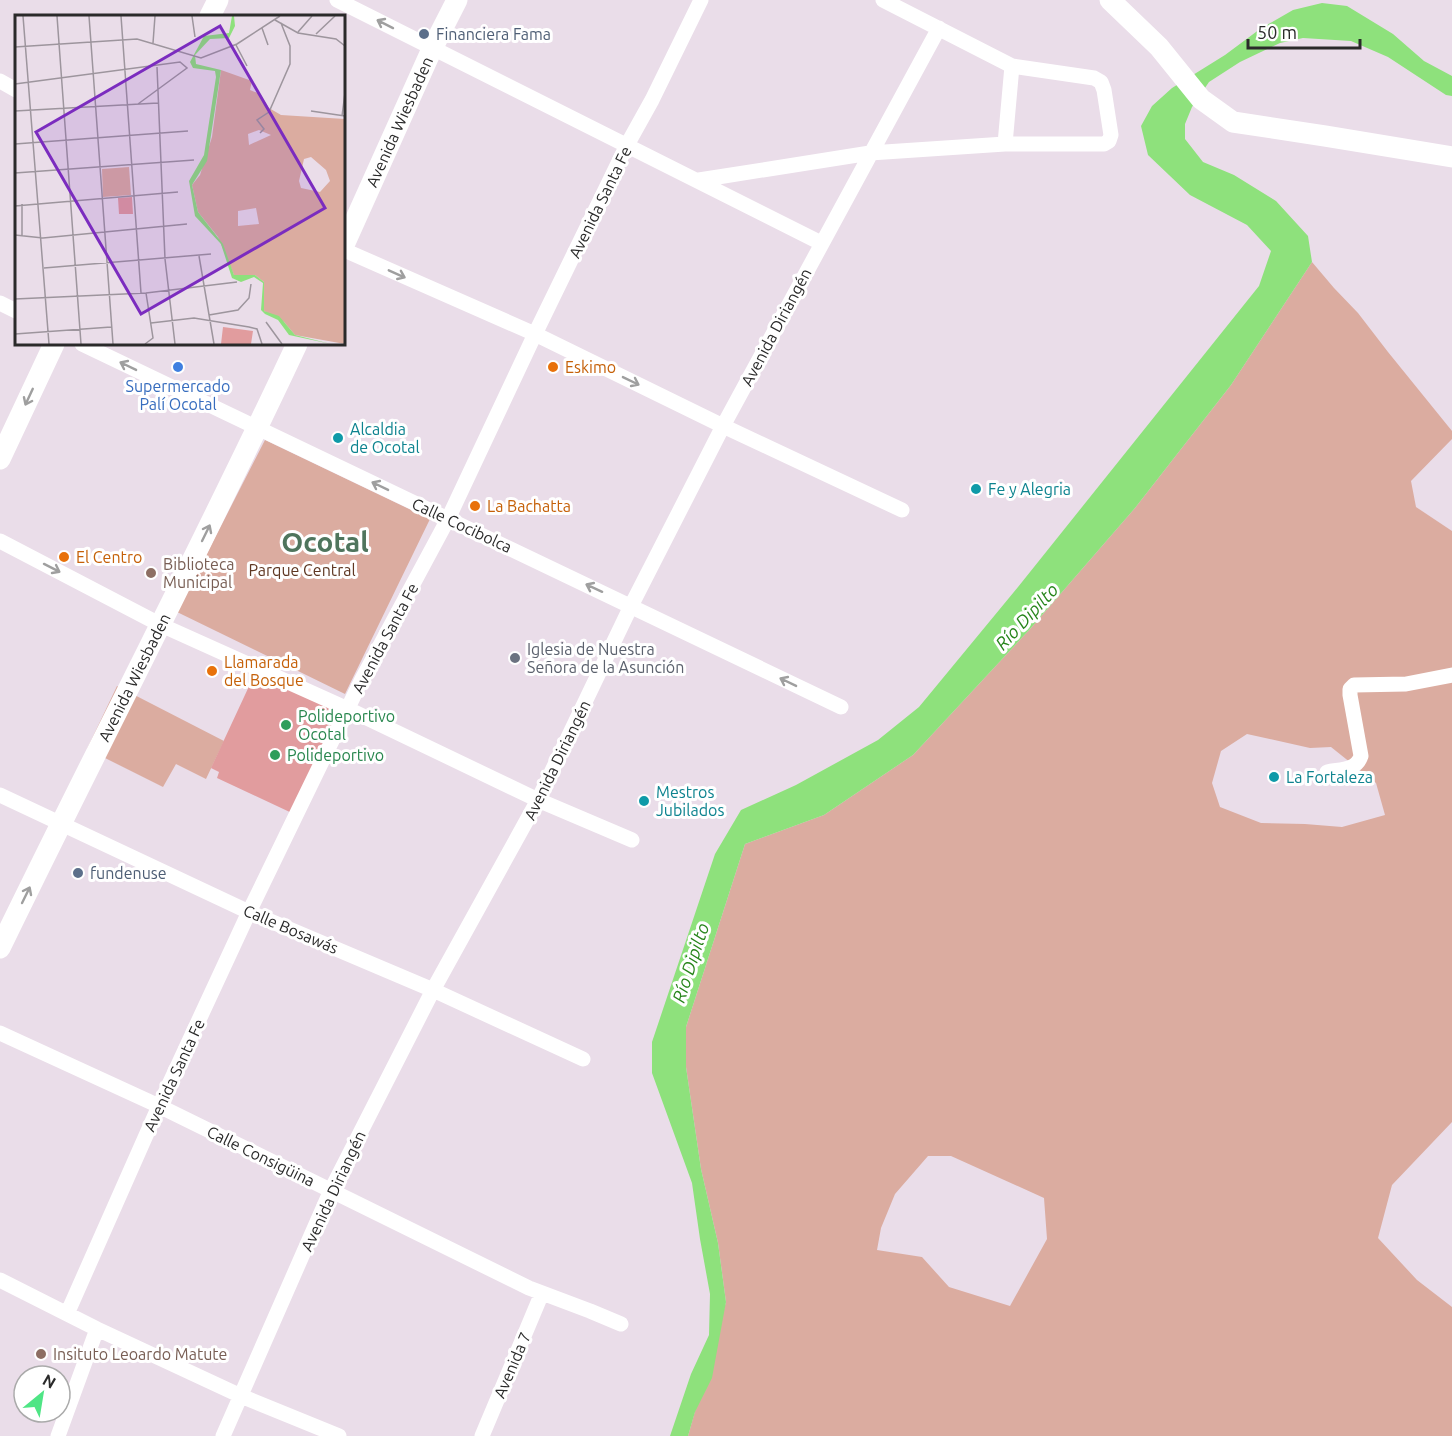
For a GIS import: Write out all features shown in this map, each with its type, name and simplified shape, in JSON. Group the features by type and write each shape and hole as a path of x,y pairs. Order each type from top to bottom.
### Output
{"street":[{"path":"210,15 218,0"},
{"path":"337,0 821,243"},
{"name":"Avenida Wiesbaden","path":"345,243 432,49 457,0"},
{"name":"Avenida Santa Fe","path":"67,1314 159,1106 249,912 362,679 448,519 627,145 652,100 701,0"},
{"path":"699,180 870,153 1005,144 1104,144 1108,141 1111,135 1101,82 1094,78 1012,66 883,0"},
{"path":"1110,0 1159,47 1201,99 1233,122 1452,157"},
{"name":"Avenida Diriangén","path":"223,1436 331,1190 433,990 538,800 631,606 723,426 939,28"},
{"path":"1005,144 1012,66"},
{"path":"0,81 15,89"},
{"path":"345,250 535,334 902,510"},
{"path":"0,303 15,310"},
{"path":"0,459 54,345"},
{"name":"Calle Cocibolca","path":"84,345 841,707"},
{"name":"Avenida Wiesbaden","path":"0,948 258,428 297,345"},
{"path":"0,541 161,625 348,709 538,800 632,840"},
{"path":"1327,772 1354,767 1359,763 1361,756 1350,695 1350,689 1354,685 1406,684 1452,675"},
{"name":"Calle Bosawás","path":"0,795 249,912 433,990 583,1059"},
{"name":"Calle Consigüina","path":"0,1033 159,1106 542,1293 621,1324"},
{"path":"0,1280 97,1329 241,1396 339,1436"},
{"name":"Avenida 7","path":"482,1436 542,1293"},
{"path":"58,1436 97,1329"}],"green space":[{"path":"1312,262 1358,313 1452,431 1452,439 1411,481 1416,507 1452,531 1452,1122 1392,1185 1378,1238 1417,1280 1452,1307 1452,1436 688,1436 726,1302 718,1243 701,1169 686,1067 686,1027 745,844 824,815 913,755 1030,629 1135,508 1231,385","holes":["1247,734 1310,748 1331,747 1376,783 1385,815 1342,827 1261,823 1220,807 1212,783 1221,751","928,1156 951,1156 1044,1198 1047,1239 1010,1306 949,1287 922,1257 877,1250 881,1228 895,1194"]},
{"name":"Parque Central","path":"265,440 430,519 345,694 177,612"},
{"path":"117,686 224,741 206,779 176,764 163,787 87,749"}],"shaded area":[{"name":"Polideportivo Ocotal","path":"258,667 348,709 294,814 217,778 219,772 211,768"}],"water":[{"name":"Río Dipilto","path":"1322,3 1347,6 1393,34 1424,61 1452,76 1452,96 1446,95 1388,57 1351,41 1303,38 1280,43 1240,62 1209,82 1192,107 1185,124 1185,139 1203,162 1234,175 1276,201 1308,236 1312,262 1231,385 1135,508 1030,629 913,755 824,815 745,844 686,1027 686,1067 701,1169 718,1243 726,1302 712,1378 695,1412 688,1436 670,1436 691,1374 709,1335 710,1294 692,1183 652,1073 652,1042 715,854 741,810 796,785 878,740 919,707 1259,286 1271,251 1247,225 1190,195 1148,155 1141,126 1152,106 1172,88 1225,55 1260,29 1293,10"}],"place":[{"name":"Financiera Fama","path":"424,34"},
{"name":"Supermercado Palí Ocotal","path":"178,367"},
{"name":"Eskimo","path":"553,367"},
{"name":"Alcaldia de Ocotal","path":"338,438"},
{"name":"Fe y Alegria","path":"976,489"},
{"name":"La Bachatta","path":"475,506"},
{"name":"El Centro","path":"64,557"},
{"name":"Biblioteca Municipal","path":"151,573"},
{"name":"Iglesia de Nuestra Señora de la Asunción","path":"515,658"},
{"name":"Llamarada del Bosque","path":"212,671"},
{"name":"Polideportivo Ocotal","path":"286,725"},
{"name":"Polideportivo","path":"275,755"},
{"name":"La Fortaleza","path":"1274,777"},
{"name":"Mestros Jubilados","path":"644,801"},
{"name":"fundenuse","path":"78,873"},
{"name":"Insituto Leoardo Matute","path":"41,1354"}],"district":[{"name":"Ocotal","path":"325,542"}]}
